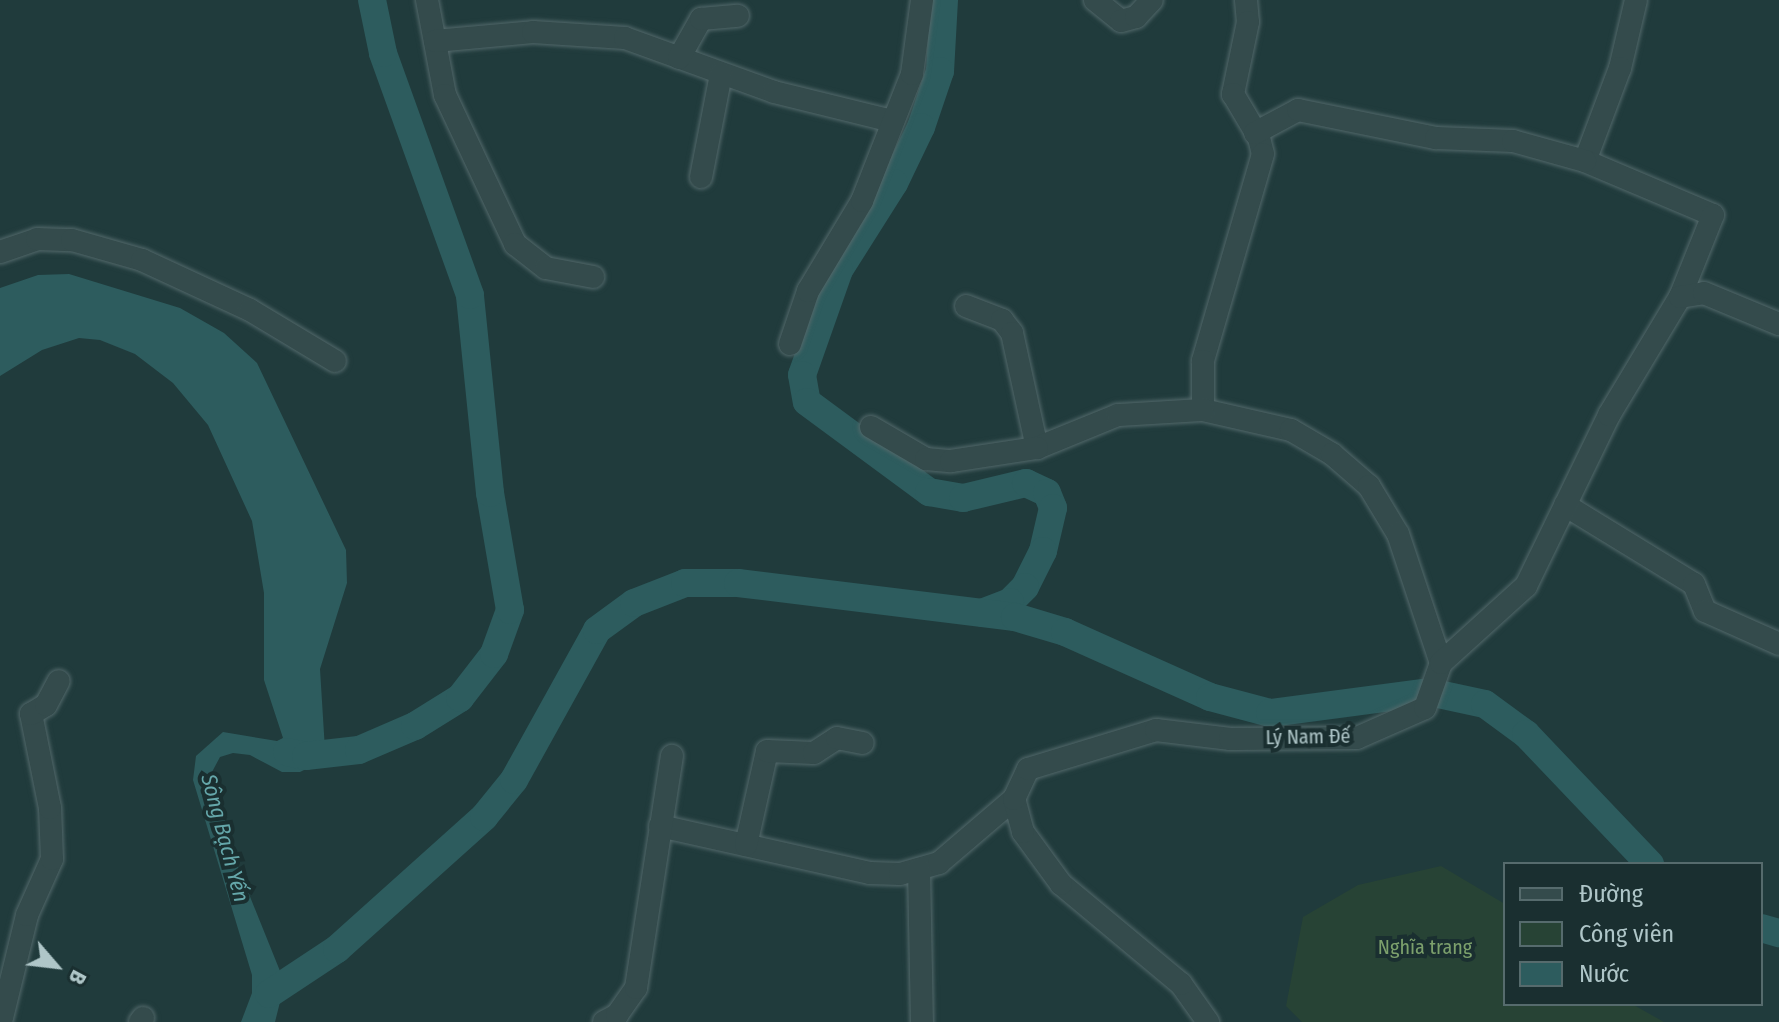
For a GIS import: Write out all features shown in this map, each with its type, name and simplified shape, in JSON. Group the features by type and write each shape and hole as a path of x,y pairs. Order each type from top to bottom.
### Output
{"street":[{"path":"427,0 445,95 515,244 546,268 593,277"},
{"path":"790,344 808,291 862,201 912,74 922,0"},
{"path":"1095,0 1121,21 1136,17 1152,0"},
{"path":"1203,410 1203,361 1263,154 1233,94 1248,22 1246,0"},
{"path":"1255,133 1298,110 1436,138 1513,141 1585,161 1620,68 1636,0"},
{"path":"679,58 701,19 738,16"},
{"path":"435,41 533,32 625,38 721,74 865,118 892,121"},
{"path":"701,177 721,74"},
{"name":"Lý Nam Đế","path":"919,869 939,863 1014,799 1020,780 1041,762 1156,730 1230,739 1357,738 1425,708 1441,663 1526,586 1609,415 1680,297 1713,215 1585,161"},
{"path":"0,252 37,239 72,240 142,260 250,310 335,361"},
{"path":"1680,297 1704,293 1779,324"},
{"path":"966,306 1002,320 1012,333 1037,448"},
{"path":"871,427 926,459 951,461 1037,448 1118,415 1203,410 1291,430 1332,454 1369,486 1398,534 1441,663"},
{"path":"1565,505 1694,584 1705,611 1779,644"},
{"path":"1,1022 27,915 52,859 50,808 31,714 46,705 59,681"},
{"path":"746,845 767,751 814,753 837,738 863,743"},
{"path":"604,1022 617,1015 636,988 672,756"},
{"path":"1014,799 1023,832 1061,884 1181,984 1208,1022"},
{"path":"660,826 870,873 919,869 922,1022"}],"green space":[{"name":"Nghĩa trang","path":"1441,866 1503,903 1503,1006 1636,1006 1664,1022 1302,1022 1286,1006 1303,917 1358,885"}],"water":[{"name":"Sông Bạch Yến","path":"69,274 180,308 224,333 257,363 346,550 347,583 320,669 325,750 314,765 300,772 282,772 250,755 233,753 220,757 212,772 236,862 280,971 282,994 275,1022 241,1022 252,993 252,975 193,780 196,756 223,732 277,741 283,738 264,680 264,593 252,521 208,425 173,383 135,354 100,340 79,338 42,350 0,376 0,288 38,275"}],"waterway":[{"path":"287,752 306,756 359,750 415,726 460,698 494,654 510,610 490,493 470,295 383,53 372,0"},
{"path":"944,0 940,71 921,127 894,183 839,270 802,375 807,402 929,492 963,498 1026,483 1047,493 1053,508 1043,551 1025,587 1010,602 982,613"},
{"path":"269,994 337,949 484,817 514,780 597,630 634,603 685,583 738,583 1015,617 1065,632 1210,697 1270,713 1429,692 1485,704 1526,734 1648,862"},
{"path":"1763,929 1779,933"}]}
